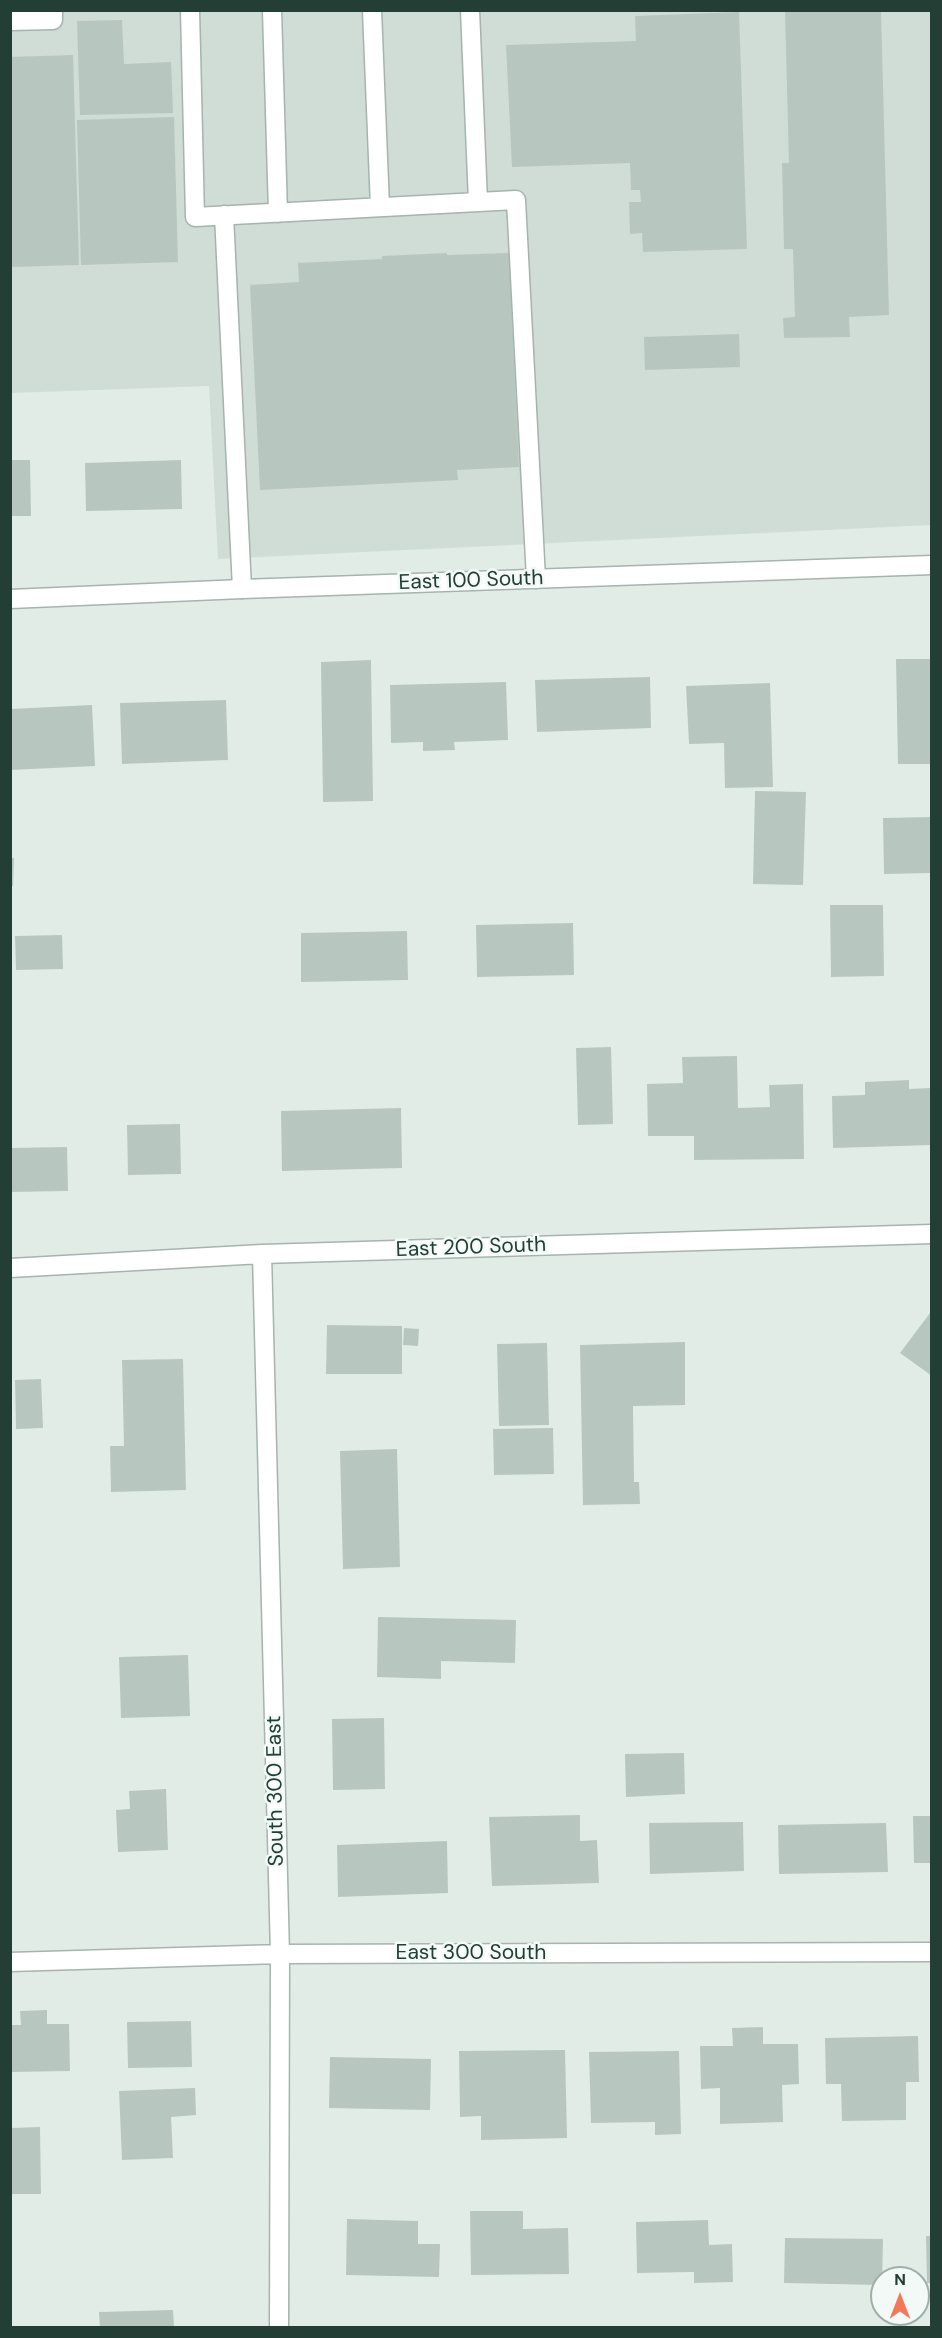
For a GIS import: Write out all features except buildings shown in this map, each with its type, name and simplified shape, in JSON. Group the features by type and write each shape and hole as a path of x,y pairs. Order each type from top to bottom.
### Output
{"street":[{"path":"10,21 53,20 53,10"},
{"path":"190,10 195,217 516,200 536,579"},
{"path":"272,10 278,213"},
{"path":"372,10 380,207"},
{"path":"470,10 478,202"},
{"path":"224,215 242,589"},
{"name":"East 100 South","path":"10,599 932,565"},
{"name":"East 200 South","path":"10,1268 262,1254 932,1234"},
{"name":"South 300 East","path":"262,1254 280,1954 279,2328"},
{"name":"East 300 South","path":"10,1962 280,1954 932,1952"}],"shaded area":[{"path":"10,11 931,11 931,525 218,559 209,386 11,393"}]}
